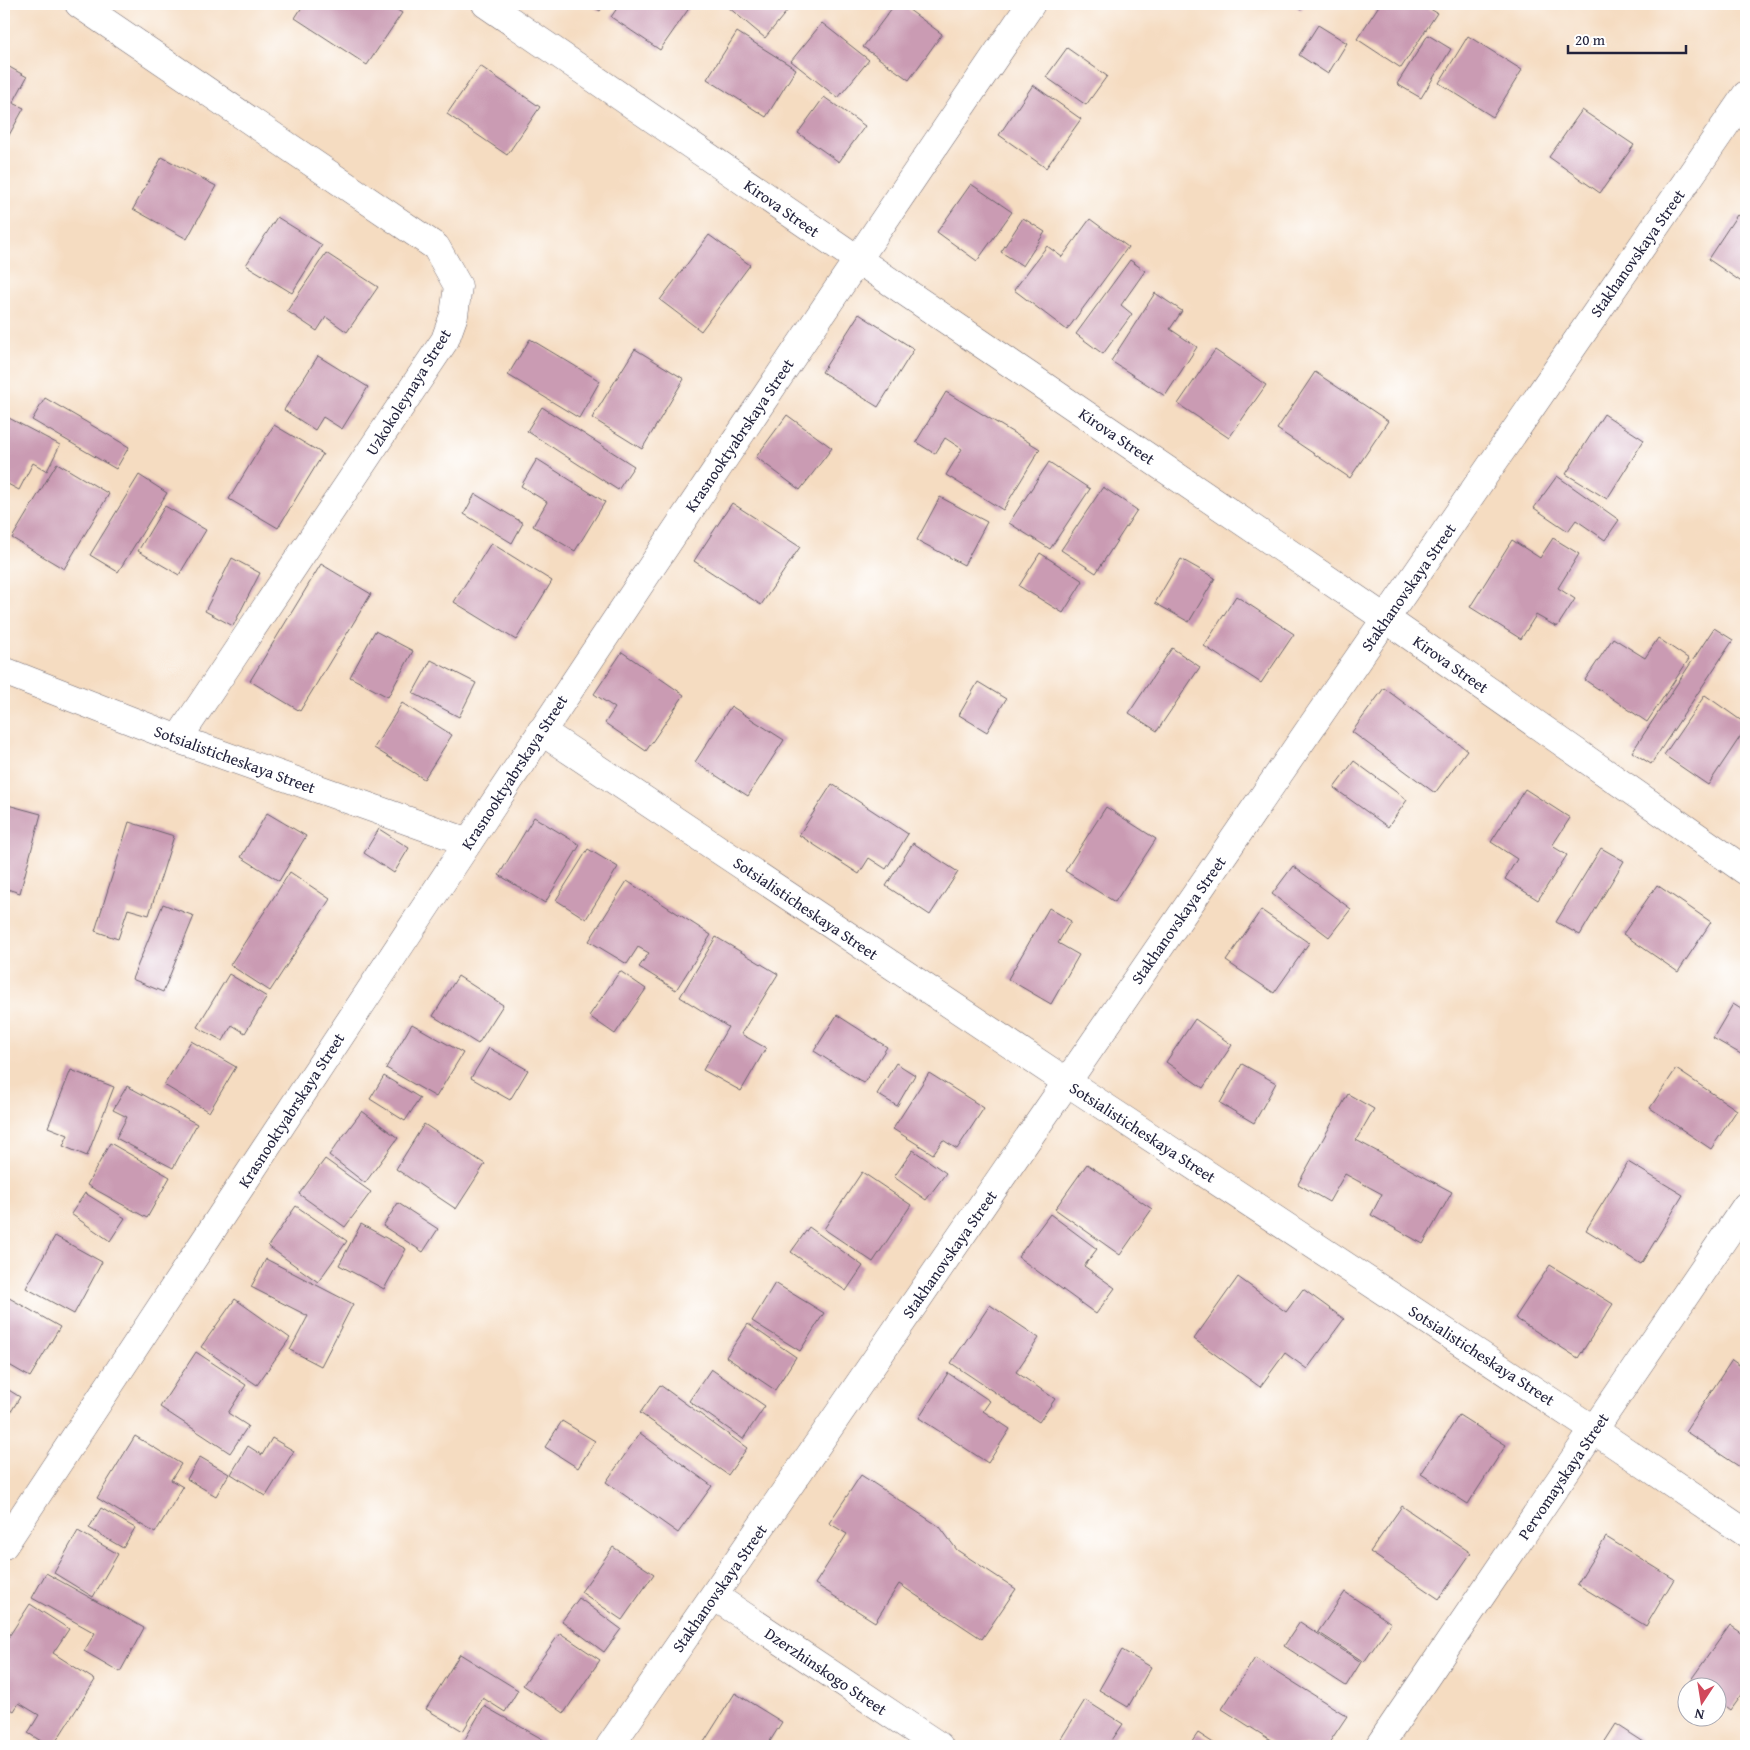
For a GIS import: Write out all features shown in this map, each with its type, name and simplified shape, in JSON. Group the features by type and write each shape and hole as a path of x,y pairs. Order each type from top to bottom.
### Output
{"street":[{"name":"Uzkokoleynaya Street","path":"79,4 436,247 458,286 454,315 445,340 178,739"},
{"name":"Kirova Street","path":"486,4 1386,619 1746,871"},
{"name":"Krasnooktyabrskaya Street","path":"4,1544 541,731 857,259 1031,4"},
{"name":"Stakhanovskaya Street","path":"610,1746 1746,95"},
{"name":"Sotsialisticheskaya Street","path":"4,671 178,739 468,842"},
{"name":"Sotsialisticheskaya Street","path":"541,731 1067,1082 1594,1430 1746,1533"},
{"name":"Pervomayskaya Street","path":"1380,1746 1746,1206"},
{"name":"Dzerzhinskogo Street","path":"714,1596 939,1746"}],"building":[{"path":"304,4 388,4 402,13 367,65 295,18"},
{"path":"589,4 605,4 600,11"},
{"path":"620,4 692,4 660,50 611,17"},
{"path":"730,4 792,5 765,38 728,7"},
{"path":"895,4 901,4 942,34 909,80 863,47"},
{"path":"1292,4 1305,4 1301,10"},
{"path":"1380,4 1422,4 1437,13 1401,68 1357,39"},
{"path":"822,23 869,60 838,98 791,61"},
{"path":"1318,25 1347,43 1328,74 1299,55"},
{"path":"737,32 796,69 766,117 707,79"},
{"path":"1428,35 1451,49 1421,98 1397,84"},
{"path":"1468,36 1522,70 1493,117 1439,83"},
{"path":"1067,48 1107,76 1086,105 1046,77"},
{"path":"4,64 27,77 13,103 24,108 8,137 4,134"},
{"path":"480,66 540,107 507,155 447,114"},
{"path":"1033,85 1081,119 1046,168 999,135"},
{"path":"824,97 865,126 839,162 798,133"},
{"path":"1582,110 1634,145 1600,193 1549,157"},
{"path":"162,157 216,186 187,239 133,209"},
{"path":"971,184 1012,212 977,261 937,232"},
{"path":"1737,215 1746,221 1746,285 1708,259"},
{"path":"277,217 322,245 292,293 246,265"},
{"path":"1023,218 1045,232 1023,266 1001,252"},
{"path":"1090,219 1128,247 1067,330 1014,290 1047,246 1062,257"},
{"path":"709,235 750,265 701,331 660,300"},
{"path":"326,253 378,287 347,332 326,317 317,331 287,311"},
{"path":"1130,260 1145,271 1121,305 1132,314 1103,354 1076,334"},
{"path":"1155,293 1182,311 1170,329 1197,347 1165,396 1111,361"},
{"path":"859,314 914,349 878,407 822,372"},
{"path":"530,339 600,381 579,418 508,375"},
{"path":"635,349 684,379 642,449 592,418"},
{"path":"1215,350 1266,385 1229,438 1178,404"},
{"path":"318,356 368,387 342,429 323,417 315,430 284,410"},
{"path":"1315,372 1388,421 1350,478 1277,429"},
{"path":"946,392 1040,449 1003,510 946,475 962,449 945,438 935,454 916,442"},
{"path":"45,398 129,447 116,469 32,420"},
{"path":"542,407 634,466 618,490 527,431"},
{"path":"1604,414 1644,440 1607,499 1566,474"},
{"path":"787,415 832,448 800,490 756,457"},
{"path":"7,417 60,445 47,471 33,463 19,490 4,482 4,424"},
{"path":"274,425 323,454 278,528 229,499"},
{"path":"537,459 605,502 575,551 533,526 547,502 521,486"},
{"path":"1049,462 1090,489 1050,549 1009,523"},
{"path":"57,463 109,494 64,569 12,538"},
{"path":"139,475 167,493 118,572 90,555"},
{"path":"1557,476 1619,520 1605,540 1576,520 1568,531 1534,508"},
{"path":"1103,487 1137,510 1096,573 1061,550"},
{"path":"475,494 523,523 512,543 464,514"},
{"path":"940,497 987,522 964,565 917,540"},
{"path":"732,503 800,547 761,605 694,561"},
{"path":"165,506 206,530 179,575 138,551"},
{"path":"1553,538 1579,554 1558,588 1575,599 1557,627 1536,615 1521,639 1470,607 1512,540 1540,558"},
{"path":"491,543 552,581 516,640 454,602"},
{"path":"1040,553 1083,581 1063,613 1019,586"},
{"path":"232,558 260,573 233,626 205,611"},
{"path":"1181,559 1215,578 1189,622 1155,603"},
{"path":"321,564 371,594 300,711 250,681"},
{"path":"1236,596 1294,634 1261,683 1204,646"},
{"path":"1714,628 1733,640 1651,764 1632,752"},
{"path":"375,631 413,651 388,697 350,677"},
{"path":"1613,638 1645,658 1658,638 1689,659 1647,722 1585,680"},
{"path":"1172,648 1200,667 1157,731 1129,713"},
{"path":"622,652 684,695 646,751 605,723 615,708 594,694"},
{"path":"431,660 476,683 459,717 413,693"},
{"path":"978,682 1006,699 987,732 959,715"},
{"path":"1384,688 1467,750 1435,793 1352,732"},
{"path":"1705,695 1746,724 1746,728 1708,785 1664,755"},
{"path":"402,703 452,735 424,779 374,748"},
{"path":"731,706 784,740 748,796 695,762"},
{"path":"1354,761 1407,800 1388,827 1334,788"},
{"path":"832,784 908,834 886,869 869,858 859,874 799,835"},
{"path":"1525,789 1570,818 1552,846 1567,855 1538,900 1505,879 1517,859 1491,842"},
{"path":"4,804 41,814 20,893 4,888"},
{"path":"1106,807 1156,839 1115,902 1065,871"},
{"path":"267,813 306,836 279,881 241,857"},
{"path":"534,817 580,845 545,903 499,875"},
{"path":"129,822 174,836 149,915 128,909 118,939 95,931"},
{"path":"379,829 409,848 394,873 364,853"},
{"path":"913,843 958,872 930,915 886,886"},
{"path":"1601,848 1624,861 1580,935 1556,922"},
{"path":"588,849 618,867 586,919 556,900"},
{"path":"1293,866 1351,909 1329,937 1272,894"},
{"path":"290,872 330,899 270,991 230,965"},
{"path":"627,881 711,935 676,990 639,967 649,953 638,947 627,964 589,941"},
{"path":"1657,885 1711,922 1678,972 1623,934"},
{"path":"163,904 194,916 163,992 132,979"},
{"path":"1049,908 1071,921 1058,943 1079,955 1051,1004 1008,979"},
{"path":"1261,910 1309,943 1274,993 1226,961"},
{"path":"716,937 778,974 741,1034 766,1048 741,1091 703,1070 728,1027 680,997"},
{"path":"620,971 646,989 615,1034 589,1016"},
{"path":"229,974 267,997 245,1033 232,1025 223,1041 197,1027"},
{"path":"458,976 503,1005 478,1044 433,1016"},
{"path":"1733,1004 1746,1012 1746,1057 1713,1038"},
{"path":"837,1015 887,1047 864,1083 814,1051"},
{"path":"1195,1019 1232,1045 1203,1088 1166,1062"},
{"path":"412,1024 463,1053 436,1097 386,1068"},
{"path":"191,1041 236,1067 209,1112 164,1085"},
{"path":"489,1048 528,1070 510,1100 471,1078"},
{"path":"896,1063 915,1075 897,1106 877,1094"},
{"path":"1242,1064 1276,1083 1254,1123 1220,1103"},
{"path":"1676,1069 1737,1110 1711,1149 1650,1108"},
{"path":"71,1070 114,1087 87,1156 63,1146 68,1135 48,1127"},
{"path":"929,1073 984,1108 957,1149 943,1140 933,1154 893,1129"},
{"path":"384,1076 420,1098 405,1121 370,1099"},
{"path":"127,1086 197,1124 173,1168 116,1138 127,1117 113,1110"},
{"path":"1348,1094 1374,1109 1356,1140 1452,1192 1423,1244 1371,1215 1382,1194 1345,1174 1329,1202 1298,1184"},
{"path":"362,1111 398,1138 365,1183 329,1155"},
{"path":"424,1124 485,1164 456,1209 396,1169"},
{"path":"110,1143 170,1177 147,1218 87,1185"},
{"path":"913,1150 946,1173 926,1200 894,1177"},
{"path":"325,1159 371,1192 345,1227 299,1194"},
{"path":"1628,1162 1683,1195 1641,1264 1586,1230"},
{"path":"1087,1164 1152,1209 1120,1255 1055,1209"},
{"path":"862,1172 911,1205 873,1262 824,1229"},
{"path":"85,1193 125,1218 110,1241 71,1214"},
{"path":"398,1203 438,1229 423,1252 383,1226"},
{"path":"296,1206 347,1241 318,1282 268,1246"},
{"path":"1050,1214 1097,1249 1084,1266 1115,1288 1096,1314 1018,1257"},
{"path":"361,1224 406,1249 384,1289 339,1265"},
{"path":"809,1227 863,1266 846,1291 791,1252"},
{"path":"55,1236 102,1262 74,1314 26,1288"},
{"path":"266,1259 353,1304 321,1366 290,1350 308,1316 251,1287"},
{"path":"1550,1265 1613,1304 1578,1358 1515,1318"},
{"path":"1238,1277 1286,1312 1303,1289 1344,1319 1307,1369 1285,1353 1260,1387 1194,1339"},
{"path":"775,1283 824,1313 800,1351 752,1321"},
{"path":"4,1295 60,1327 30,1377 4,1362"},
{"path":"235,1299 290,1338 257,1385 201,1347"},
{"path":"990,1305 1039,1338 1016,1372 1055,1399 1039,1422 951,1363"},
{"path":"748,1324 796,1357 775,1390 726,1357"},
{"path":"196,1352 246,1385 228,1413 248,1426 230,1453 160,1407"},
{"path":"1732,1360 1746,1370 1746,1464 1743,1469 1685,1431"},
{"path":"711,1369 765,1406 743,1439 689,1401"},
{"path":"948,1373 990,1401 983,1411 1010,1429 988,1463 919,1418"},
{"path":"660,1385 747,1448 728,1475 640,1413"},
{"path":"4,1387 20,1397 4,1423"},
{"path":"1459,1415 1506,1445 1468,1504 1421,1474"},
{"path":"562,1421 595,1441 578,1468 545,1447"},
{"path":"640,1433 712,1486 678,1533 606,1482"},
{"path":"135,1436 181,1464 171,1480 183,1487 155,1533 97,1498"},
{"path":"272,1438 294,1451 266,1496 231,1474 248,1446 262,1455"},
{"path":"200,1457 229,1474 216,1496 187,1479"},
{"path":"861,1475 940,1527 957,1550 1016,1589 982,1639 899,1584 875,1622 815,1584 847,1534 829,1523"},
{"path":"1402,1506 1471,1553 1439,1599 1370,1552"},
{"path":"101,1508 135,1528 123,1548 89,1528"},
{"path":"78,1531 118,1554 93,1597 54,1573"},
{"path":"1606,1537 1674,1579 1646,1626 1577,1584"},
{"path":"613,1547 654,1574 622,1620 581,1592"},
{"path":"46,1573 144,1628 120,1672 84,1651 95,1633 32,1598"},
{"path":"1345,1592 1391,1623 1364,1662 1318,1632"},
{"path":"579,1598 621,1629 604,1652 562,1621"},
{"path":"30,1604 69,1629 53,1653 95,1680 53,1746 49,1746 28,1733 39,1715 19,1703 14,1711 4,1705 4,1644"},
{"path":"1300,1622 1361,1662 1346,1686 1284,1646"},
{"path":"1730,1625 1746,1636 1746,1689 1731,1710 1728,1708 1728,1678 1692,1678"},
{"path":"560,1633 600,1660 564,1713 523,1685"},
{"path":"1122,1650 1151,1667 1128,1707 1099,1690"},
{"path":"460,1654 518,1690 505,1712 483,1698 463,1731 426,1709"},
{"path":"1255,1658 1347,1716 1327,1746 1280,1746 1222,1709"},
{"path":"735,1693 782,1722 767,1746 711,1746 704,1742"},
{"path":"1085,1700 1123,1724 1108,1746 1057,1745"},
{"path":"484,1706 544,1740 541,1746 461,1746"},
{"path":"1616,1724 1650,1746 1602,1746"},
{"path":"1198,1733 1218,1746 1189,1746"}]}
